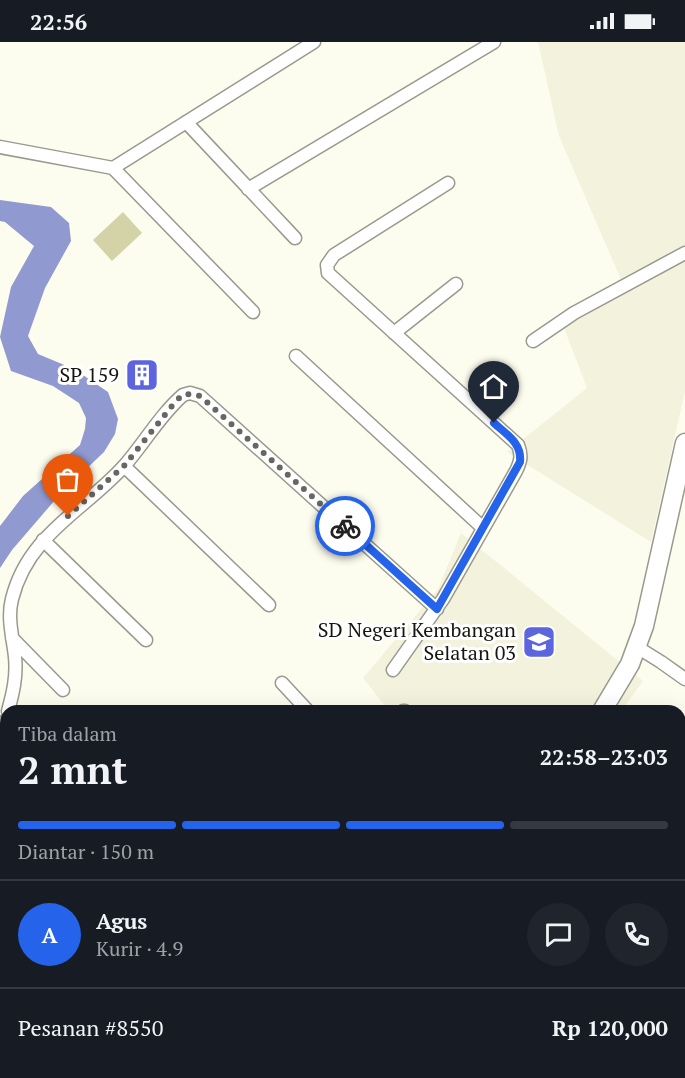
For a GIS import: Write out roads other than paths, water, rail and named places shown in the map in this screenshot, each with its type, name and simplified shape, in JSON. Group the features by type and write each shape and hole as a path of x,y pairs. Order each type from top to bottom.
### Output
{"main road":[{"path":"606,705 630,664 644,626 682,479 685,443"}],"street":[{"path":"113,168 314,42"},
{"path":"248,189 494,42"},
{"path":"186,122 295,238"},
{"path":"0,147 113,168 253,312"},
{"path":"393,670 437,609 520,462 521,453 518,445 328,273 327,265 334,255 448,183"},
{"path":"534,341 574,313 685,253"},
{"path":"394,333 456,284"},
{"path":"296,356 483,528"},
{"path":"10,705 15,684 16,659 10,620 12,600 18,580 43,540 124,466 176,401 190,393 200,396 437,609"},
{"path":"124,466 269,605"},
{"path":"43,540 146,640"},
{"path":"12,638 63,690"},
{"path":"637,647 685,680"},
{"path":"282,683 302,705"}],"water":[{"path":"0,200 51,207 69,223 71,241 45,288 28,336 38,354 74,369 108,392 118,419 115,434 104,452 61,493 12,550 0,568 0,526 23,496 80,445 86,418 79,403 53,386 11,371 0,337 11,287 34,246 5,222 0,221"}],"place":[{"name":"SP 159","path":"142,375"},
{"name":"SD Negeri Kembangan Selatan 03","path":"539,642"}]}
